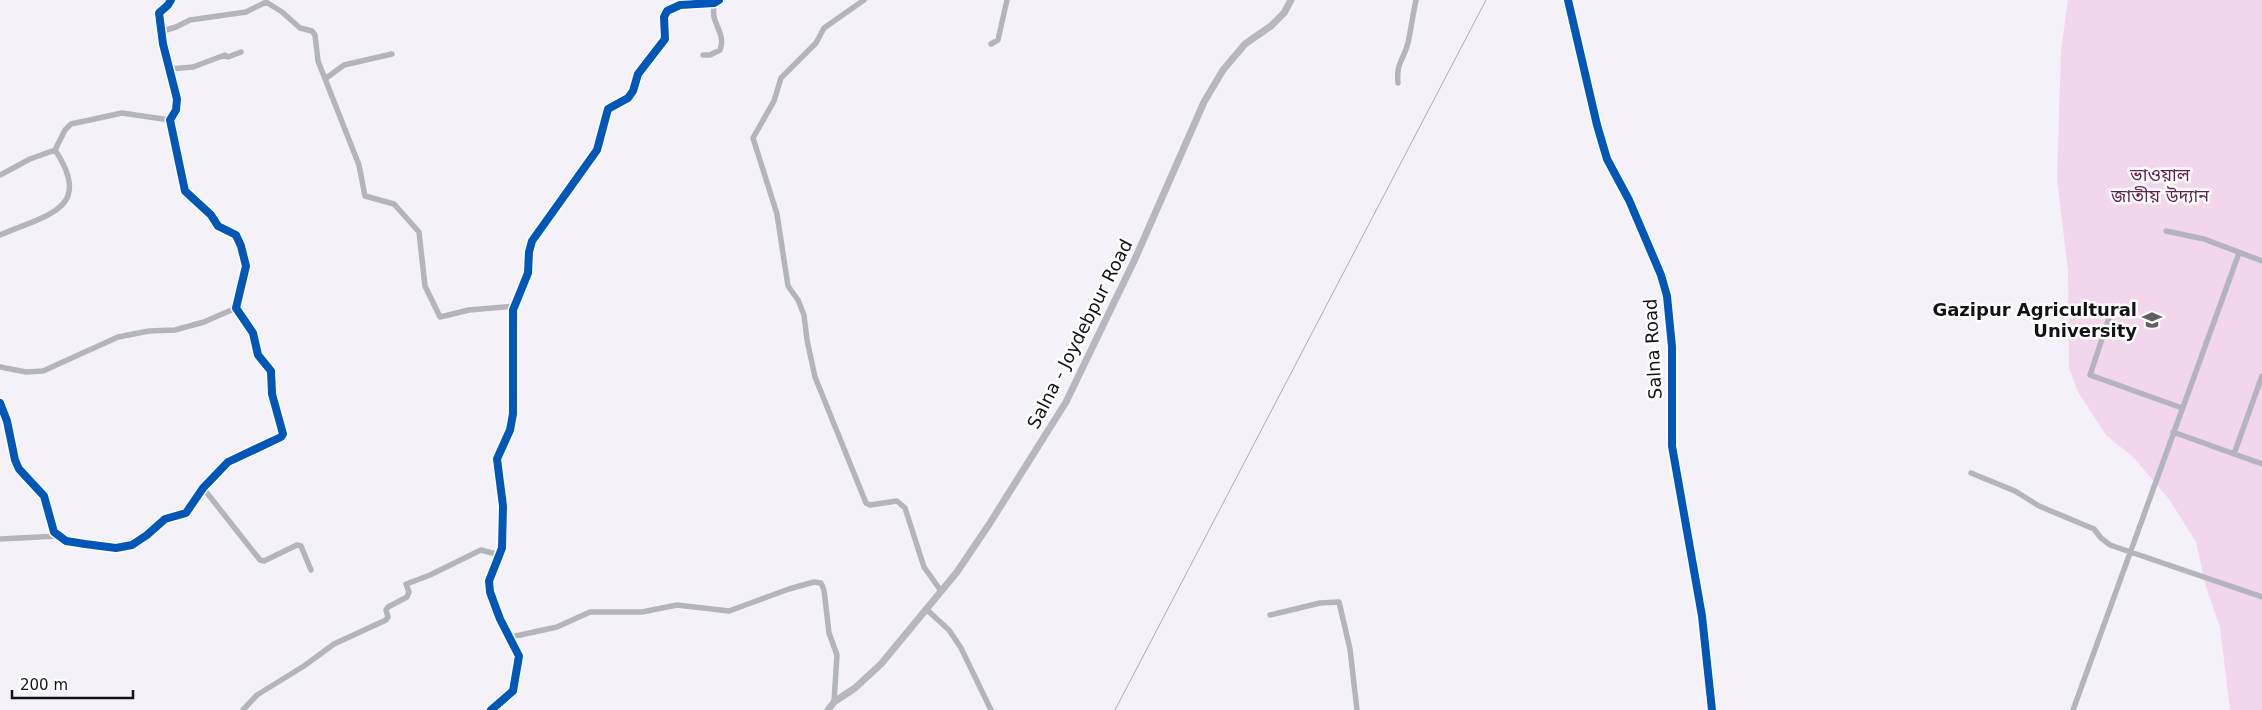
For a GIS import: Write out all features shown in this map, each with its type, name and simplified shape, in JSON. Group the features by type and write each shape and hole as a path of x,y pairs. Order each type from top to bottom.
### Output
{"main road":[{"name":"Salna - Joydebpur Road","path":"828,710 834,702 855,688 881,664 941,591 990,523 1066,402 1136,259 1204,102 1223,70 1250,40 1271,26 1284,13 1291,0"}],"street":[{"path":"0,403 7,421 15,460 19,469 44,496 54,532 66,541 116,548 132,545 165,519 186,512 203,488 228,462 281,437 283,434 272,394 271,371 258,355 253,333 236,308 246,266 241,246 236,236 218,226 211,215 185,191 170,120 176,110 177,99 163,44 163,31 159,13 171,0"},
{"path":"864,0 824,28 816,43 781,78 774,101 753,138 777,214 788,286 802,308 816,377 842,446 866,503 870,505 897,501 905,508 924,567 941,591"},
{"path":"991,44 998,40 1007,0"},
{"path":"1398,84 1397,66 1404,56 1408,44 1416,0"},
{"name":"Salna Road","path":"1568,0 1597,125 1607,159 1629,200 1661,275 1667,296 1672,347 1672,446 1702,616 1712,710"},
{"path":"163,31 190,20 246,12 266,1 300,28 312,31 318,61 359,165 365,196 394,204 419,232 425,286 440,317 469,310 515,306"},
{"path":"491,710 507,698 514,686 519,656 500,619 490,592 489,581 500,555 503,506 497,459 510,430 513,414 513,310 528,273 529,252 532,241 597,150 608,110 628,98 633,91 638,74 665,39 664,17 667,11 680,5 715,1 714,19 721,33 722,45 720,50 703,56"},
{"path":"170,69 193,67 225,56 228,58 241,52"},
{"path":"325,79 344,65 392,54"},
{"path":"0,175 30,159 55,150 65,130 71,124 122,113 170,120"},
{"path":"0,235 61,208 68,199 70,184 64,164 55,150"},
{"path":"2166,231 2204,239 2262,261"},
{"path":"2072,710 2239,253"},
{"path":"0,367 26,372 43,371 118,338 148,331 175,330 204,322 236,308"},
{"path":"2111,312 2090,375 2182,408"},
{"path":"2234,454 2262,376"},
{"path":"2174,432 2262,464"},
{"path":"1971,473 2015,490 2039,506 2094,529 2105,542 2262,597"},
{"path":"203,488 260,560 264,561 297,545 301,546 311,570"},
{"path":"0,539 58,536"},
{"path":"243,710 257,695 304,666 334,644 386,620 388,617 386,610 388,607 407,597 409,592 406,584 430,575 481,550 500,555"},
{"path":"511,638 557,627 580,614 590,612 642,612 677,605 729,611 789,589 814,582 820,583 824,590 829,633 837,654 834,702"},
{"path":"1270,615 1320,603 1339,602 1350,649 1357,710"},
{"path":"926,609 949,630 961,648 991,710"}],"green space":[{"name":"ভাওয়াল জাতীয় উদ্যান","path":"2068,0 2262,0 2262,710 2230,710 2220,627 2206,587 2196,542 2169,499 2134,458 2106,435 2078,392 2069,368 2068,271 2057,179 2061,51"}],"railway":[{"path":"1115,710 1486,0"}],"cycle path":[{"path":"0,403 7,421 15,460 19,469 44,496 54,532 66,541 116,548 132,545 165,519 186,513 203,488 228,462 281,437 283,434 272,394 271,371 258,355 253,333 236,308 246,266 241,246 236,235 218,226 211,215 185,191 170,120 176,110 177,99 163,44 159,13 171,0"},
{"path":"491,710 513,691 519,656 500,619 490,592 489,581 502,548 503,506 497,459 510,430 513,414 513,310 528,273 529,252 532,241 597,150 608,109 628,98 633,91 638,74 665,39 664,17 667,11 680,5 714,3 719,0"},
{"path":"1568,0 1597,125 1607,159 1629,200 1661,275 1667,296 1672,347 1672,446 1702,616 1712,710"}],"place":[{"name":"Gazipur Agricultural University","path":"2152,320"}]}
